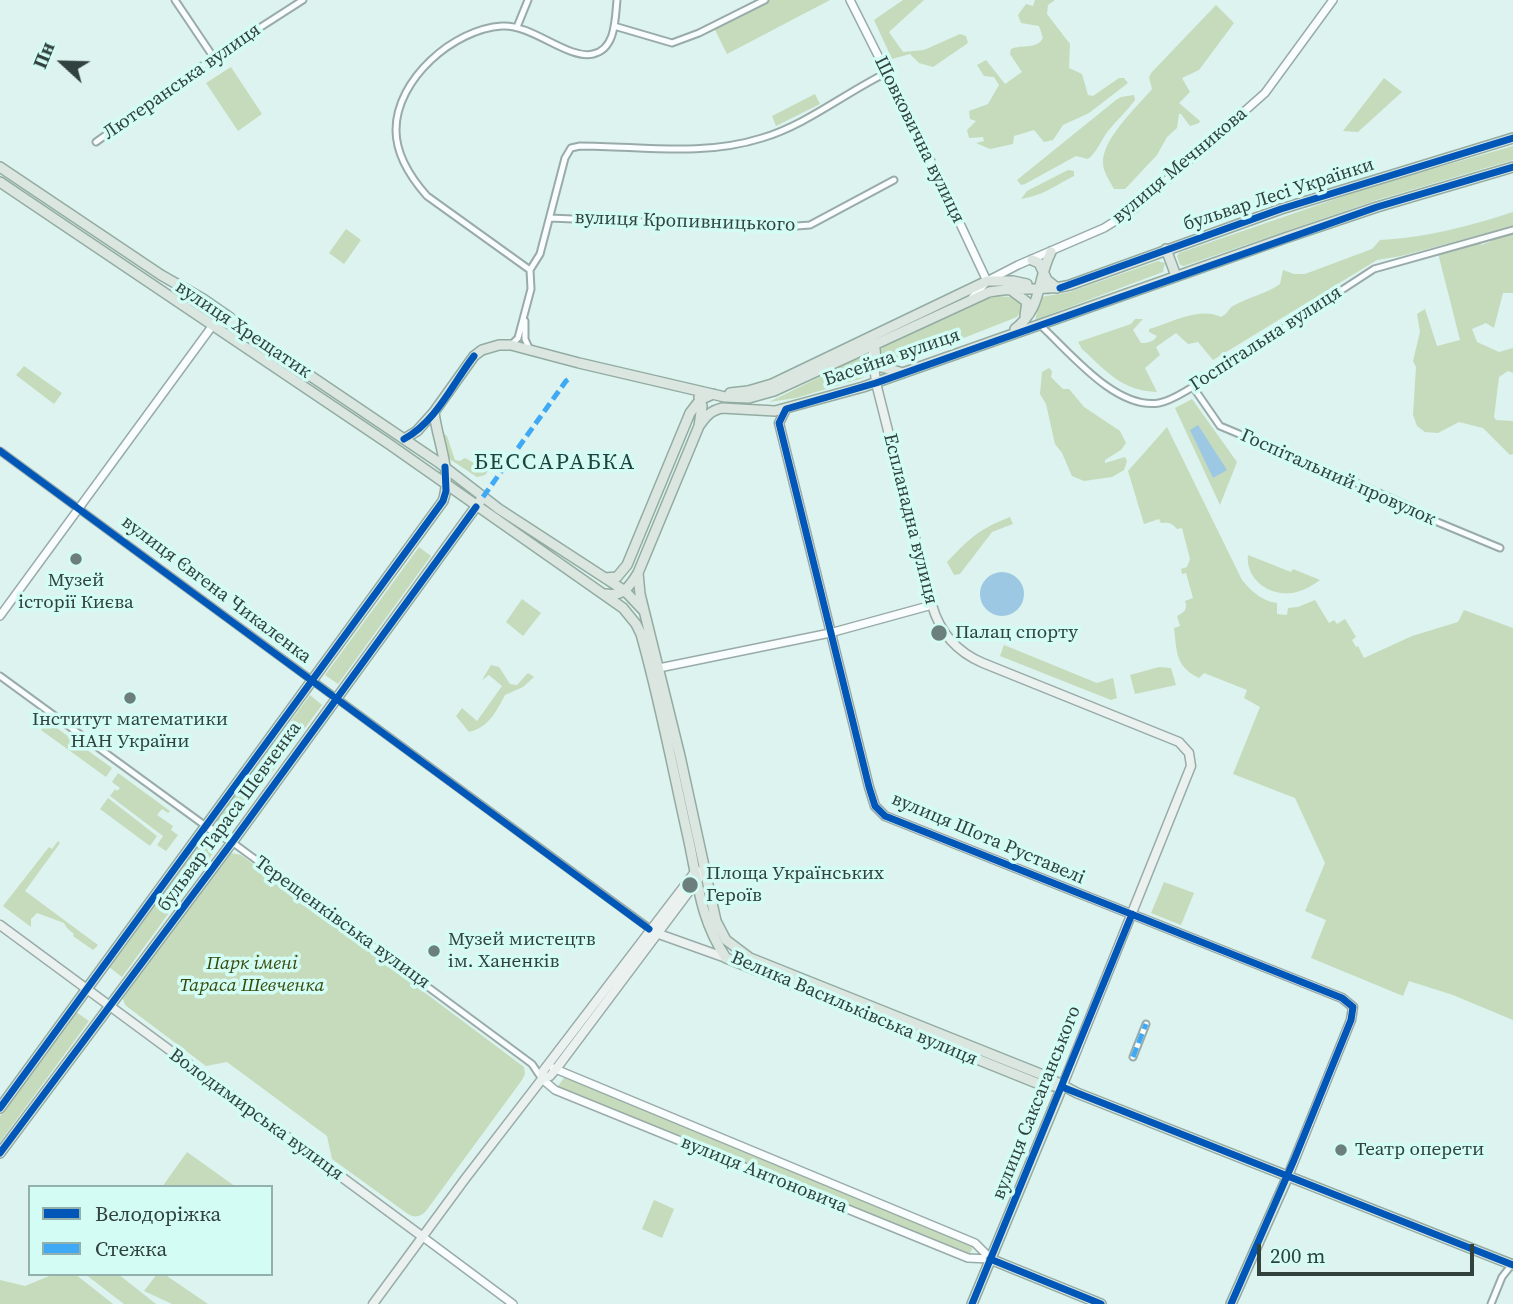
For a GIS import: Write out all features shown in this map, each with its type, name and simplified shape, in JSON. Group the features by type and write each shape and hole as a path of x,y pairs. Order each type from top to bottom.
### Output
{"main road":[{"name":"бульвар Лесі Українки","path":"972,298 1006,289 1057,288 1282,209 1513,138"},
{"name":"вулиця Хрещатик","path":"0,167 161,275 203,299 244,331 445,467 483,497"},
{"path":"1008,335 1377,207 1513,167"},
{"name":"вулиця Хрещатик","path":"0,182 446,483 476,507"},
{"path":"1166,249 1175,276"},
{"path":"1008,335 1029,317 1051,252"},
{"path":"1032,260 1039,263 1046,279 1057,288"},
{"path":"987,281 1013,281 1039,288"},
{"name":"Басейна вулиця","path":"712,394 748,391 772,384 987,281"},
{"path":"1006,289 1019,294 1027,302 1027,310 1018,326"},
{"name":"Басейна вулиця","path":"511,345 689,389 749,398 774,391 878,345 972,298"},
{"name":"Басейна вулиця","path":"699,426 708,414 722,408 765,411 786,409 876,383 1008,335"},
{"path":"404,439 417,431 434,412 474,356 491,346 511,345"},
{"path":"878,345 876,360 881,367 904,372"},
{"name":"Еспланадна вулиця","path":"878,345 872,360 876,383 932,605 940,627 953,644 972,658 1180,742 1189,753"},
{"path":"604,593 615,595 625,591 638,573 699,426 701,400 689,389"},
{"path":"605,578 617,577 622,573 690,413 701,400 712,394"},
{"name":"вулиця Шота Руставелі","path":"786,409 779,423 872,796 878,810 886,816 1342,998 1353,1007 1352,1020 1287,1176"},
{"name":"бульвар Тараса Шевченка","path":"0,1108 443,501 445,467 434,412"},
{"name":"бульвар Тараса Шевченка","path":"0,1153 232,842 483,497"},
{"name":"Велика Васильківська вулиця","path":"483,497 625,591 635,599 647,617"},
{"name":"Велика Васильківська вулиця","path":"476,507 604,593 631,617 641,634 700,871 716,921 726,940 738,951 1043,1075 1062,1087 1513,1264"},
{"name":"Велика Васильківська вулиця","path":"638,573 700,871 696,884 711,934 726,958 1039,1084 1062,1087"},
{"name":"вулиця Саксаганського","path":"972,1304 1191,766 1189,753"},
{"path":"373,1304 542,1079 543,1071 552,1067 700,871"},
{"path":"653,931 696,884"},
{"name":"Володимирська вулиця","path":"0,925 423,1237"},
{"path":"653,931 726,958"},
{"path":"1231,1304 1287,1176"},
{"name":"вулиця Антоновича","path":"990,1259 1101,1304"}],"street":[{"path":"175,0 214,58"},
{"name":"Лютеранська вулиця","path":"96,142 214,58 303,0"},
{"path":"517,27 528,0"},
{"path":"530,270 428,196 416,184 405,165 396,130 402,104 423,68 435,56 448,45 485,29 517,27 585,55 594,54 607,46 614,26 617,0"},
{"path":"614,26 672,43 699,33 765,0"},
{"name":"Шовковична вулиця","path":"850,0 925,149 987,281"},
{"name":"вулиця Мечникова","path":"972,298 987,281 1104,229 1133,210 1265,93 1333,0"},
{"path":"511,345 518,338 531,289 530,270 540,254 565,158 571,148 708,149 763,138 793,125 886,73"},
{"name":"вулиця Кропивницького","path":"550,218 799,227 810,225 894,180"},
{"name":"Госпітальна вулиця","path":"1040,325 1108,388 1128,400 1149,405 1163,403 1193,387 1374,269 1513,230"},
{"path":"526,309 525,339 531,351"},
{"path":"0,616 213,325 223,323 244,331"},
{"name":"Госпітальний провулок","path":"1193,387 1220,426 1354,482 1411,507 1423,516 1500,548"},
{"name":"вулиця Євгена Чикаленка","path":"0,451 653,931"},
{"path":"659,668 831,633 932,605"},
{"name":"Терещенківська вулиця","path":"0,676 207,827 232,842 532,1064 542,1079"},
{"path":"1132,1057 1146,1024"},
{"name":"вулиця Антоновича","path":"552,1067 975,1242 990,1259"},
{"name":"вулиця Антоновича","path":"542,1079 555,1090 968,1258 990,1259"},
{"name":"Володимирська вулиця","path":"423,1237 513,1304"},
{"path":"1491,1304 1502,1277 1513,1264"}],"green space":[{"path":"765,0 830,0 727,54 713,26"},
{"path":"903,0 924,0 889,32 903,52 924,50 960,34 966,36 968,43 933,67 919,63 910,54 892,59 874,20"},
{"path":"1035,0 1055,0 1048,5 1047,14 1070,44 1069,68 1082,74 1088,95 1093,96 1119,78 1124,78 1128,83 1089,113 1063,125 1053,140 1044,142 1034,130 1014,136 1013,144 990,149 976,143 984,141 983,137 969,138 967,130 976,121 970,119 969,111 988,104 999,85 994,77 984,76 977,65 986,60 1005,84 1022,72 1010,54 1011,49 1037,44 1043,38 1039,26 1021,23 1018,15 1026,4 1033,6"},
{"path":"1216,5 1234,23 1199,70 1182,78 1190,92 1179,103 1200,121 1199,123 1190,126 1179,114 1177,128 1167,137 1157,155 1125,189 1114,189 1103,166 1108,144 1121,124 1152,89 1149,77 1152,72"},
{"path":"231,67 262,114 238,131 206,83"},
{"path":"1384,78 1402,92 1358,132 1343,131"},
{"path":"815,94 820,104 776,126 772,116"},
{"path":"1134,95 1135,100 1088,159 1076,156 1025,184 1021,185 1017,180 1116,100"},
{"path":"1513,146 1513,160 1377,200 1184,266 1180,265 1177,256 1179,253 1376,185"},
{"path":"1068,170 1074,171 1074,176 1043,192 1021,199 1027,191"},
{"path":"1513,212 1513,226 1377,260 1213,360 1198,342 1188,344 1176,333 1156,347 1160,355 1145,368 1157,392 1124,384 1099,365 1078,342 1131,324 1135,319 1143,319 1133,330 1141,343 1149,342 1157,336 1149,332 1149,329 1195,314 1223,316 1233,306 1280,284 1283,270 1305,274 1372,249 1380,240 1414,237"},
{"path":"346,229 361,240 344,264 329,253"},
{"path":"1513,232 1513,293 1503,293 1494,328 1486,323 1472,329 1477,342 1499,352 1513,348 1513,373 1508,371 1499,377 1494,417 1496,420 1513,421 1513,454 1510,455 1483,428 1459,422 1438,433 1425,432 1417,426 1413,415 1416,367 1413,361 1420,332 1417,314 1425,309 1437,346 1460,340 1438,253 1479,241 1481,245 1492,241 1492,238"},
{"path":"1158,261 1165,263 1163,272 1035,320 1041,297 1070,292"},
{"path":"997,296 1013,297 1020,301 1022,309 1017,317 890,367 880,364 879,352 883,347 977,302"},
{"path":"860,357 867,361 868,368 863,378 796,398 769,402"},
{"path":"24,366 62,393 54,404 16,375"},
{"path":"1049,368 1052,371 1051,377 1063,389 1069,389 1084,407 1120,431 1126,443 1121,450 1105,460 1105,463 1125,457 1127,461 1124,470 1112,477 1084,481 1072,476 1055,444 1046,404 1040,394 1042,372"},
{"path":"1192,399 1237,462 1220,505 1175,408"},
{"path":"1167,427 1242,580 1258,595 1277,603 1277,614 1287,615 1288,608 1315,600 1329,623 1334,620 1337,624 1345,619 1356,637 1352,640 1364,658 1412,636 1458,622 1464,610 1513,628 1513,1020 1453,995 1409,981 1403,996 1311,958 1326,920 1305,911 1325,863 1295,798 1233,774 1260,707 1244,698 1247,690 1204,673 1199,678 1181,663 1174,628 1180,626 1177,616 1185,610 1185,601 1193,598 1186,573 1182,574 1181,569 1187,567 1190,559 1182,528 1177,529 1170,523 1161,523 1159,519 1144,524 1128,471"},
{"path":"441,432 447,436 455,460 465,458 474,463 479,457 492,466 485,475 477,477 448,458"},
{"path":"1010,517 1013,524 992,532 960,574 954,575 947,562 983,530"},
{"path":"419,547 431,556 338,684 325,675"},
{"path":"1248,555 1320,580 1305,589 1290,593 1272,591 1257,581 1251,573"},
{"path":"522,599 541,613 523,636 506,622"},
{"path":"1004,645 1097,683 1113,678 1117,698 1111,700 1000,656"},
{"path":"491,665 499,667 510,684 517,685 528,673 534,677 523,687 505,695 487,723 469,732 456,716 462,708 477,721 502,686 489,675 482,680"},
{"path":"1159,667 1171,668 1176,685 1135,694 1130,675"},
{"path":"310,695 322,705 229,831 216,821"},
{"path":"47,721 112,768 106,777 41,730"},
{"path":"118,773 170,811 168,813 162,809 157,815 173,826 171,830 178,835 166,851 157,845 163,836 110,796 115,789 117,791 120,788 112,782"},
{"path":"108,798 157,836 150,846 100,809"},
{"path":"58,841 60,843 25,891 98,945 93,950 73,936 64,923 37,913 31,919 31,927 3,906 49,847 52,849"},
{"path":"200,843 213,853 122,977 109,967"},
{"name":"Парк імені Тараса Шевченка","path":"231,853 241,855 524,1067 522,1080 422,1215 408,1214 332,1159 327,1136 227,1062 206,1066 125,1005 125,993 225,857"},
{"path":"1164,882 1194,893 1181,925 1151,913"},
{"path":"76,1012 89,1021 0,1142 0,1116"},
{"path":"567,1074 975,1243 968,1258 555,1090"},
{"path":"187,1152 233,1185 163,1185"},
{"path":"654,1200 674,1209 662,1238 642,1229"},
{"path":"49,1276 78,1276 113,1304 0,1304 0,1280 25,1286"},
{"path":"88,1276 121,1276 156,1304 124,1304"},
{"path":"155,1276 167,1276 208,1304 172,1304 144,1291"}],"water":[{"path":"1198,425 1227,470 1213,478 1190,430"},
{"path":"1002,572 1018,578 1024,594 1018,610 1002,616 986,610 980,594 986,578"}],"marked path":[{"path":"483,497 566,381 572,377"},
{"path":"1133,1057 1146,1024"}],"cycle path":[{"path":"1060,288 1281,209 1513,138"},
{"path":"1231,1304 1294,1160 1351,1020 1353,1007 1342,998 885,816 875,806 779,423 786,409 876,383 1377,207 1513,167"},
{"path":"404,439 435,412 474,356"},
{"path":"0,451 649,929"},
{"path":"0,1108 443,501 446,491 445,467"},
{"path":"0,1153 236,837 476,507"},
{"path":"972,1304 1132,914"},
{"path":"1062,1087 1513,1265"},
{"path":"990,1259 1101,1304"}],"place":[{"name":"Музей історії Києва","path":"76,559"},
{"name":"Палац спорту","path":"939,633"},
{"name":"Інститут математики НАН України","path":"130,698"},
{"name":"Площа Українських Героїв","path":"690,885"},
{"name":"Музей мистецтв ім. Ханенків","path":"434,951"},
{"name":"Театр оперети","path":"1341,1150"}],"district":[{"name":"БЕССАРАБКА","path":"555,463"}]}
